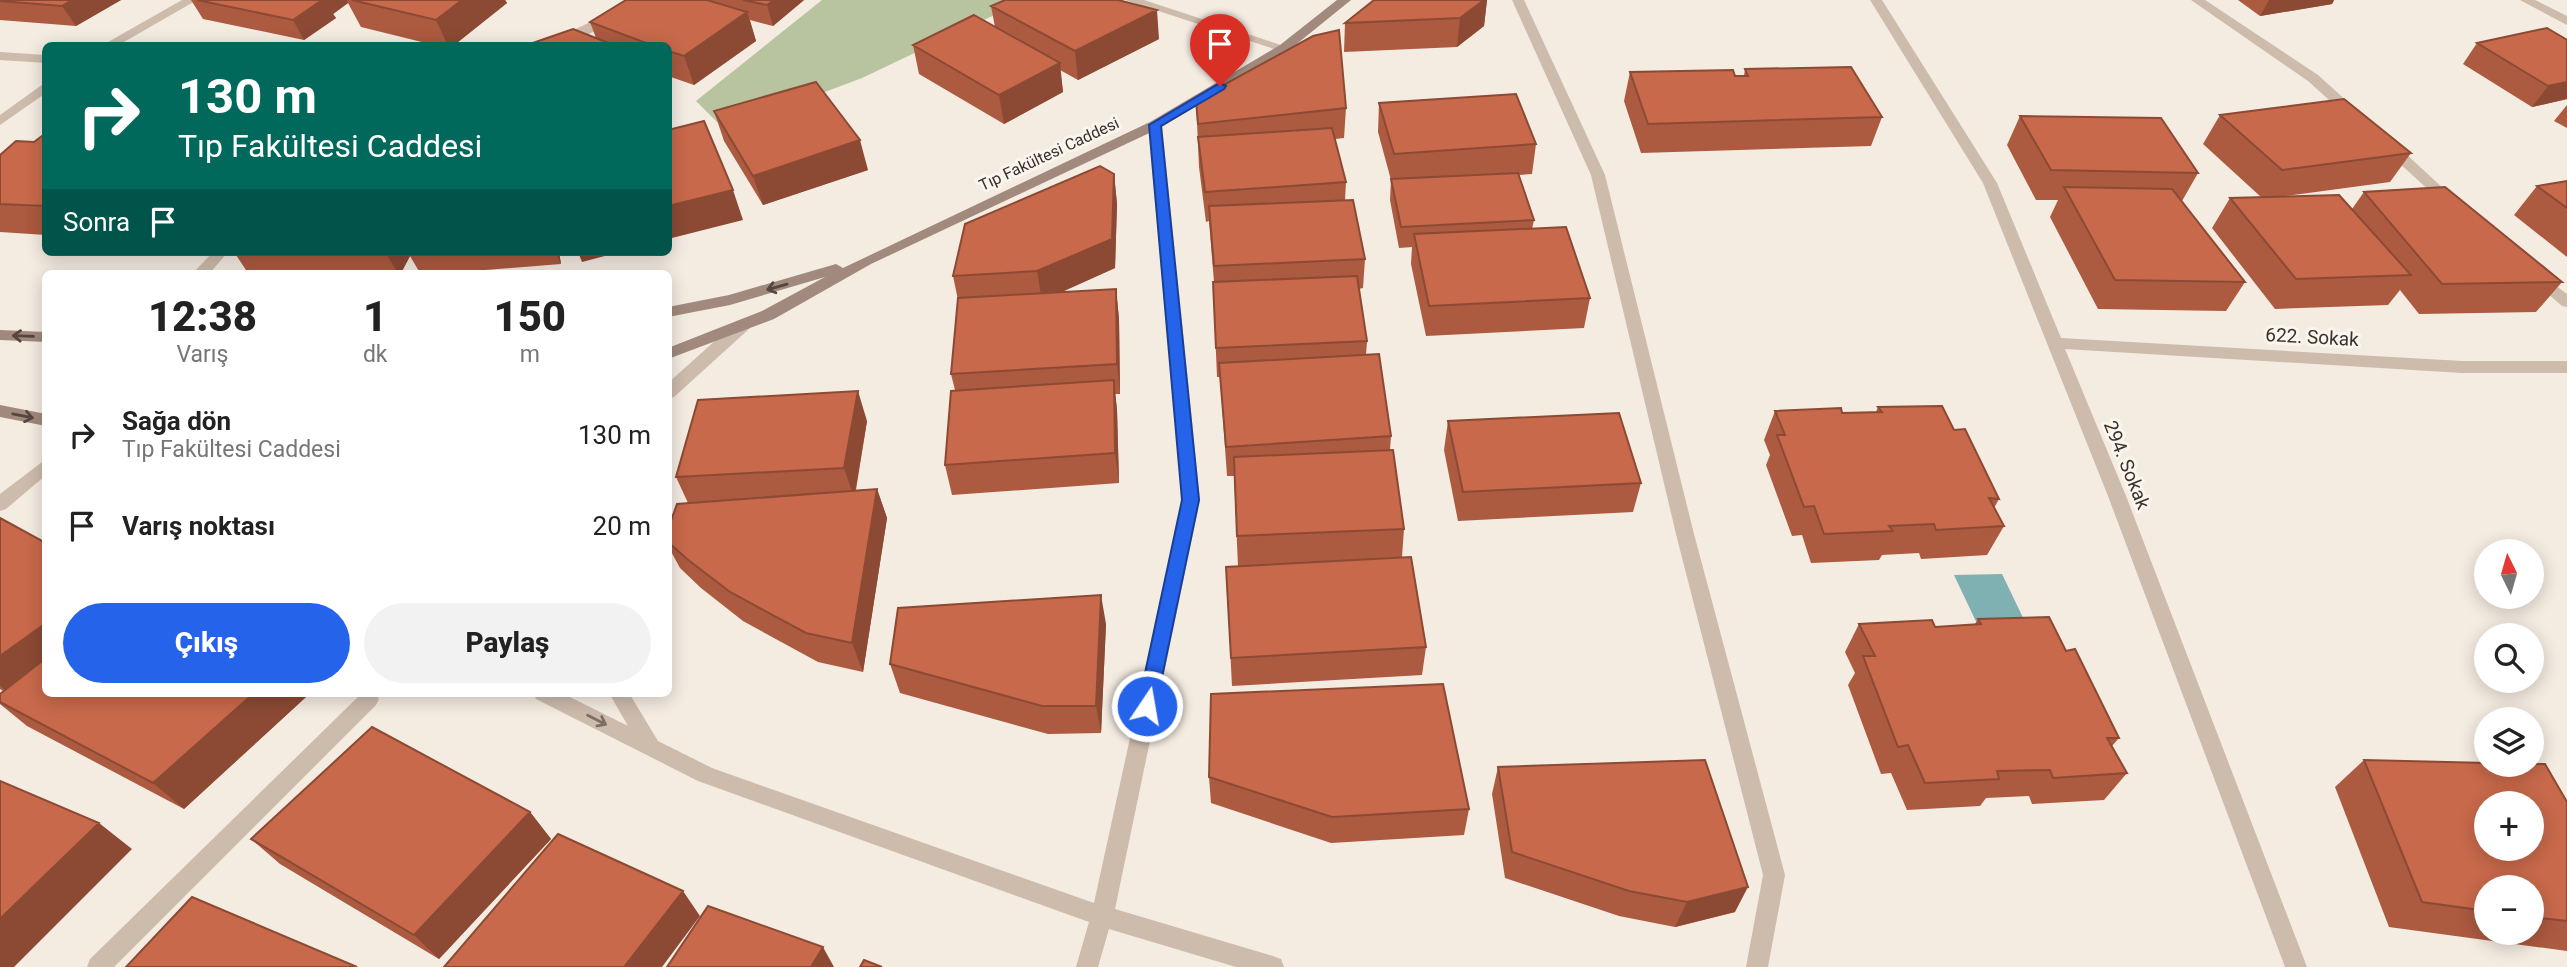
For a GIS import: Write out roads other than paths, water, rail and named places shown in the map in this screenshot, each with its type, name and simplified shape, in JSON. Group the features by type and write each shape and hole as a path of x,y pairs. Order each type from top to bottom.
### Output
{"main road":[{"name":"Tıp Fakültesi Caddesi","path":"866,261 1155,125 1284,48 1345,0"},
{"path":"672,311 730,300 866,261"},
{"path":"672,352 768,315 866,261"},
{"path":"0,335 42,337"},
{"path":"0,411 42,419"}],"street":[{"path":"114,42 191,0"},
{"path":"556,42 584,30 633,0"},
{"path":"1131,0 1284,48"},
{"path":"1518,0 1598,175 1685,534 1774,875 1757,967"},
{"name":"294. Sokak","path":"1876,0 1990,183 2117,496 2296,967"},
{"path":"2197,0 2313,78 2362,122"},
{"path":"2526,0 2567,21"},
{"path":"0,56 42,59"},
{"path":"0,121 42,89"},
{"path":"1087,967 1102,916 1191,500 1155,125"},
{"path":"2382,140 2461,211"},
{"path":"204,270 217,256"},
{"path":"2529,270 2567,302"},
{"path":"672,389 743,325"},
{"name":"622. Sokak","path":"2055,343 2462,367 2567,367"},
{"path":"0,504 42,468"},
{"path":"551,697 705,775 1102,916 1273,967"},
{"path":"621,697 651,748"},
{"path":"98,967 369,699"}],"water":[{"path":"2002,574 2028,628 1981,632 1954,575"}]}
